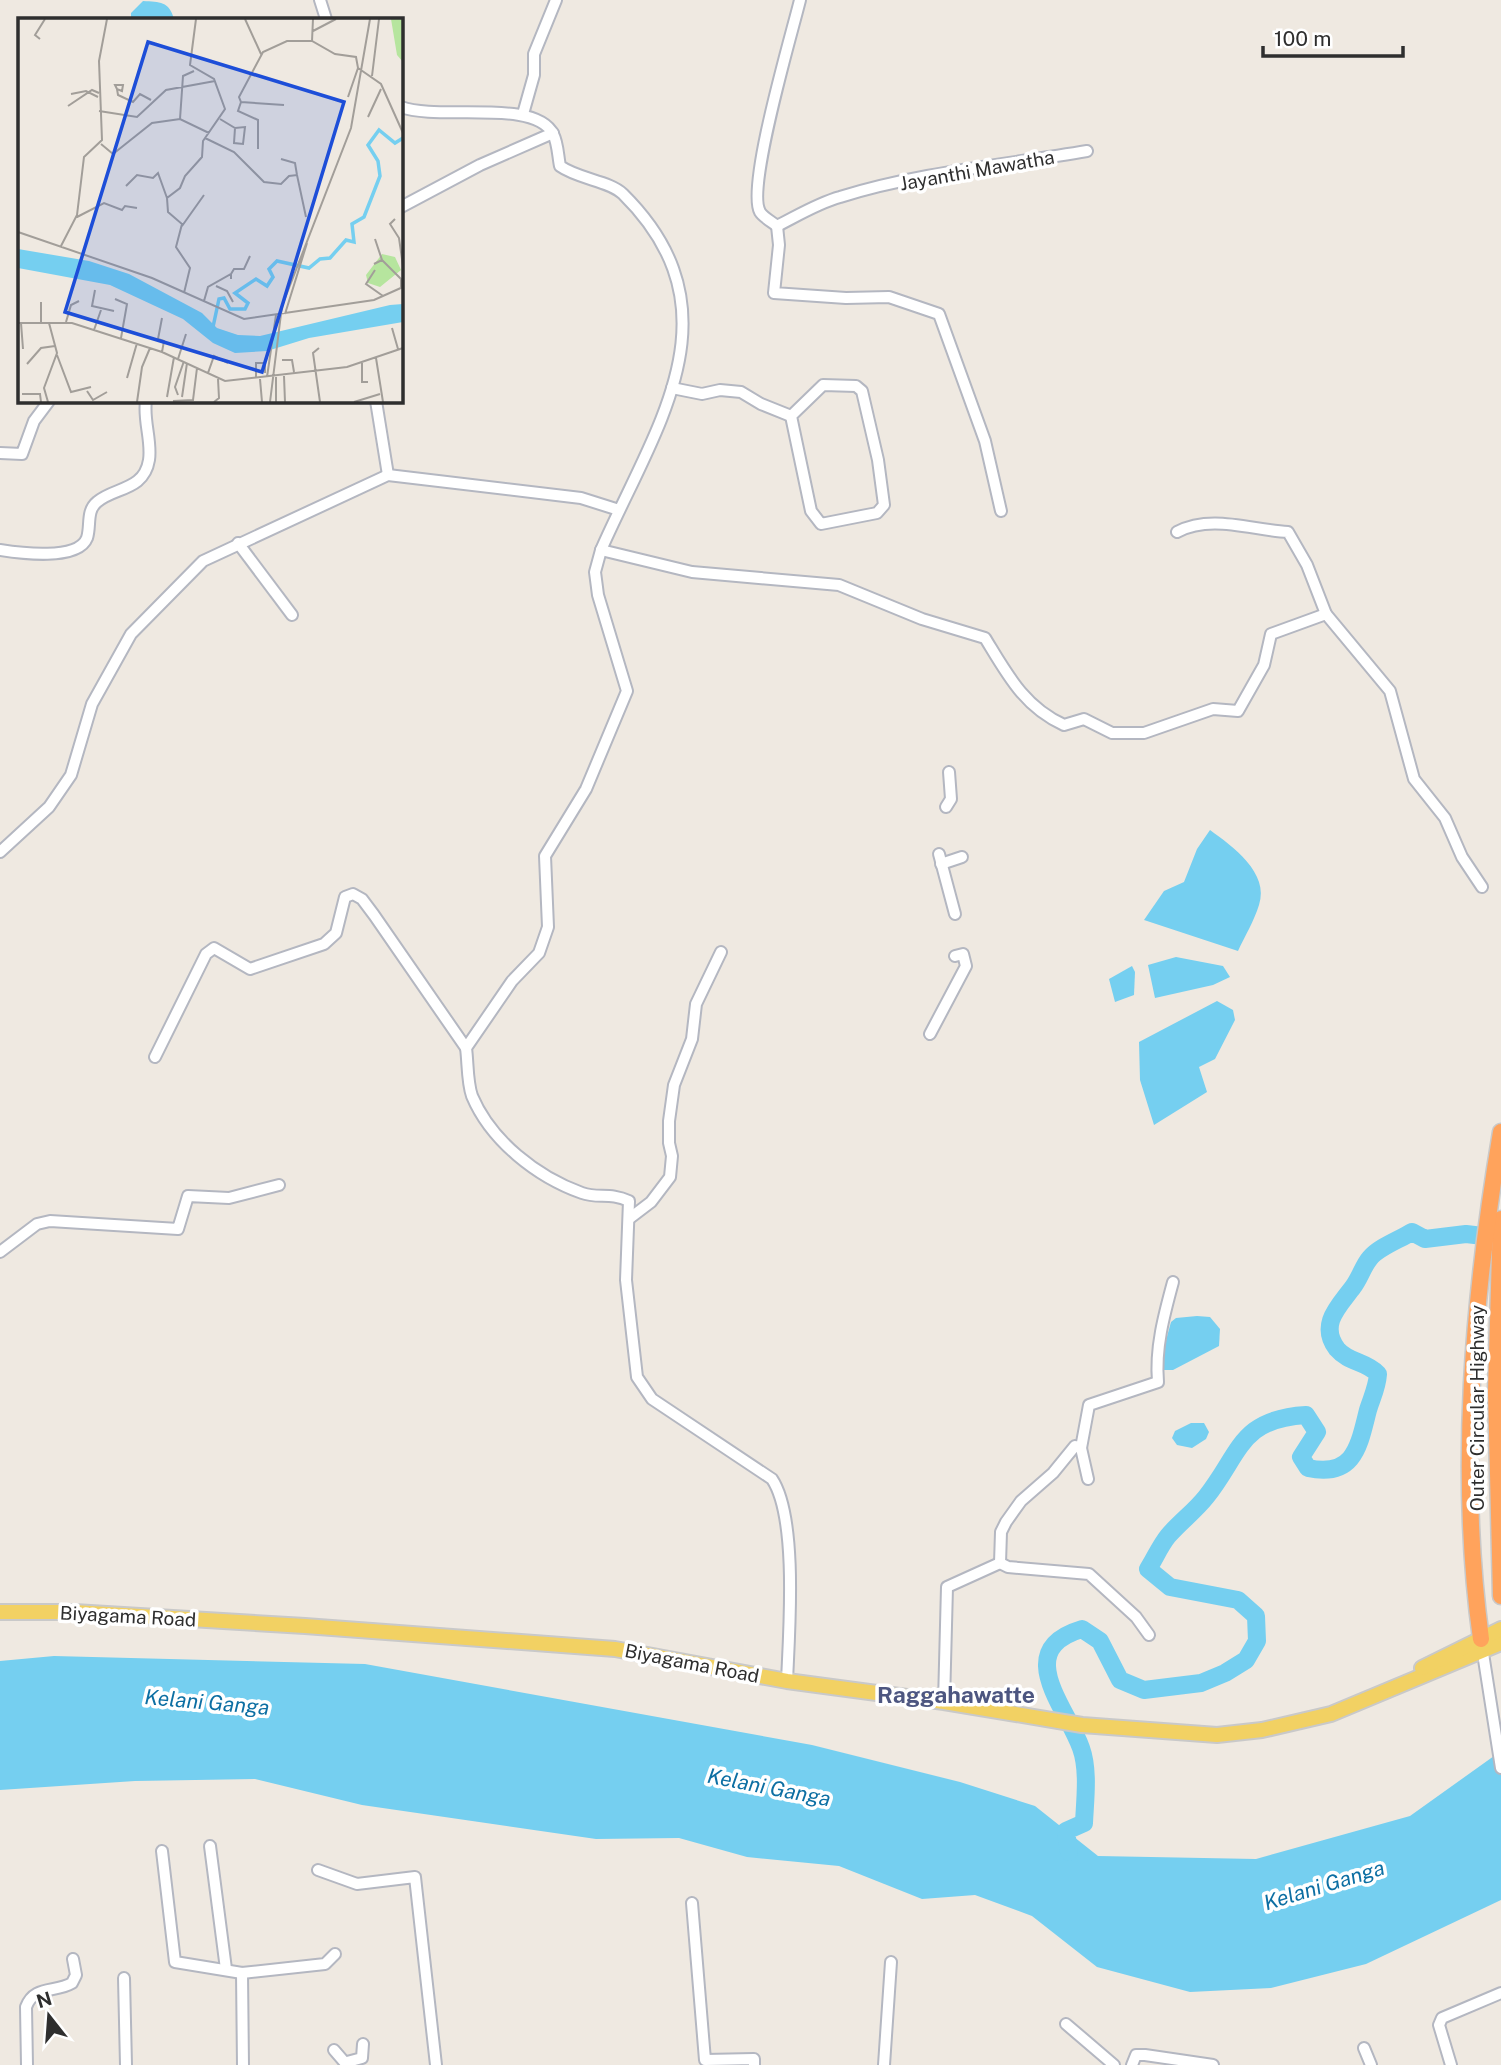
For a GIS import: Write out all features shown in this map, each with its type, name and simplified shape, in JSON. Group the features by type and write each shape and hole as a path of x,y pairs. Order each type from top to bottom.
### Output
{"highway":[{"path":"1482,1646 1473,1558 1470,1480 1473,1356 1479,1276 1501,1132"},
{"name":"Outer Circular Highway","path":"1501,1219 1496,1424 1501,1596"}],"main road":[{"name":"Biyagama Road","path":"0,1612 75,1612 534,1641 615,1649 787,1681 944,1702 1082,1725 1217,1735 1262,1730 1331,1714 1482,1646 1501,1643"},
{"name":"Biyagama Road","path":"1482,1646 1501,1629"}],"street":[{"path":"320,0 326,18"},
{"path":"523,114 534,75 534,54 556,0"},
{"path":"800,0 771,117 756,194 760,212 776,226 779,245 775,293 846,298 889,297 939,314 985,441 1001,511"},
{"path":"402,107 443,113 483,114 503,110 523,114 541,122 553,133 560,166 574,177 621,192 668,254 684,307 679,367 672,388 601,550 595,572 598,596 627,691 586,789 545,856 548,927 540,953 512,981 466,1048"},
{"path":"402,206 480,165 553,133"},
{"name":"Jayanthi Mawatha","path":"776,226 838,197 934,173 993,167 1087,151"},
{"path":"822,385 859,387 878,460 881,509 877,513 821,524 817,522 811,511 791,416 822,385"},
{"path":"672,388 702,394 720,390 741,392 791,416"},
{"path":"0,453 22,454 34,421 48,402"},
{"path":"0,550 45,554 79,547 86,540 91,509 98,500 119,493 143,477 149,460 143,402"},
{"path":"376,402 388,475"},
{"path":"0,852 49,807 71,775 79,738 92,704 131,634 203,561 388,475 581,498 619,510"},
{"path":"1177,532 1192,524 1208,523 1288,532 1307,565 1326,614 1390,691 1414,779 1445,818 1462,857 1482,887"},
{"path":"238,543 292,615"},
{"path":"601,550 703,574 839,585 922,619 985,638 1018,693 1048,718 1064,725 1083,719 1112,733 1144,733 1213,709 1238,711 1264,665 1271,634 1326,614"},
{"path":"946,807 951,799 949,772"},
{"path":"955,914 940,859 962,857"},
{"path":"155,1057 206,954 214,948 250,969 324,944 336,933 345,897 353,894 362,899 466,1048 472,1095 505,1145 549,1177 585,1194 615,1194 629,1201 626,1280 636,1377 653,1399 772,1479 779,1489 791,1590 787,1681"},
{"path":"630,1218 651,1202 670,1177 673,1156 668,1143 674,1085 692,1039 696,1004 721,952"},
{"path":"930,1034 966,966 963,954 955,956"},
{"path":"0,1252 37,1224 50,1221 178,1229 188,1196 229,1198 279,1185"},
{"path":"1088,1479 1081,1448 1089,1405 1158,1382 1156,1366 1161,1327 1173,1282"},
{"path":"1000,1563 1001,1532 1006,1522 1072,1448 1081,1448"},
{"path":"1000,1563 1008,1567 1089,1574 1136,1618 1149,1635"},
{"path":"944,1702 947,1587 1000,1563"},
{"path":"1482,1646 1501,1769"},
{"path":"210,1846 226,1969"},
{"path":"162,1851 175,1962 243,1973 325,1964 335,1954"},
{"path":"317,1870 357,1884 415,1877 436,2065"},
{"path":"692,1903 705,2060 754,2059 754,2065"},
{"path":"27,2065 26,2007 29,1997 37,1992 72,1983 76,1975 73,1959"},
{"path":"884,2065 891,1962"},
{"path":"243,1973 243,2065"},
{"path":"124,1978 125,2065"},
{"path":"1451,2065 1439,2025 1443,2018 1501,1993"},
{"path":"1066,2024 1114,2065"},
{"path":"334,2050 347,2064 362,2058 363,2044"},
{"path":"1364,2048 1371,2065"},
{"path":"1132,2065 1136,2055 1213,2065"}],"water":[{"path":"143,1 154,2 166,6 174,18 131,18 131,13"},
{"path":"1210,830 1247,861 1259,882 1259,905 1238,951 1144,920 1164,891 1184,882 1197,849"},
{"path":"1176,957 1223,966 1230,977 1213,985 1155,998 1148,965"},
{"path":"1132,966 1135,972 1134,995 1115,1002 1109,979"},
{"path":"1217,1001 1233,1010 1235,1020 1215,1059 1199,1067 1207,1092 1154,1125 1140,1080 1139,1042"},
{"path":"1210,1317 1220,1329 1219,1346 1173,1370 1164,1370 1162,1355 1171,1322 1176,1318"},
{"path":"1191,1423 1204,1423 1209,1432 1206,1439 1192,1448 1177,1445 1172,1438 1175,1431"},
{"name":"Kelani Ganga","path":"54,1656 365,1664 812,1745 960,1782 1035,1806 1098,1856 1256,1859 1410,1816 1501,1751 1501,1900 1366,1964 1271,1988 1190,1992 1097,1967 1032,1916 975,1895 922,1899 839,1866 747,1857 679,1838 596,1839 362,1805 255,1779 135,1781 0,1790 0,1661"}],"waterway":[{"path":"1069,1852 1066,1831 1084,1823 1085,1766 1081,1748 1050,1681 1047,1665 1050,1651 1061,1638 1082,1629 1100,1641 1120,1680 1144,1690 1201,1683 1246,1660 1257,1641 1256,1616 1238,1600 1170,1587 1148,1569 1160,1548 1206,1497 1244,1441 1267,1423 1306,1415 1317,1432 1301,1457 1308,1468 1336,1468 1352,1456 1361,1435 1378,1374 1337,1349 1332,1340 1330,1323 1337,1308 1374,1254 1412,1232 1425,1239 1466,1234 1501,1238"}],"district":[{"name":"Raggahawatte","path":"956,1694"}]}
